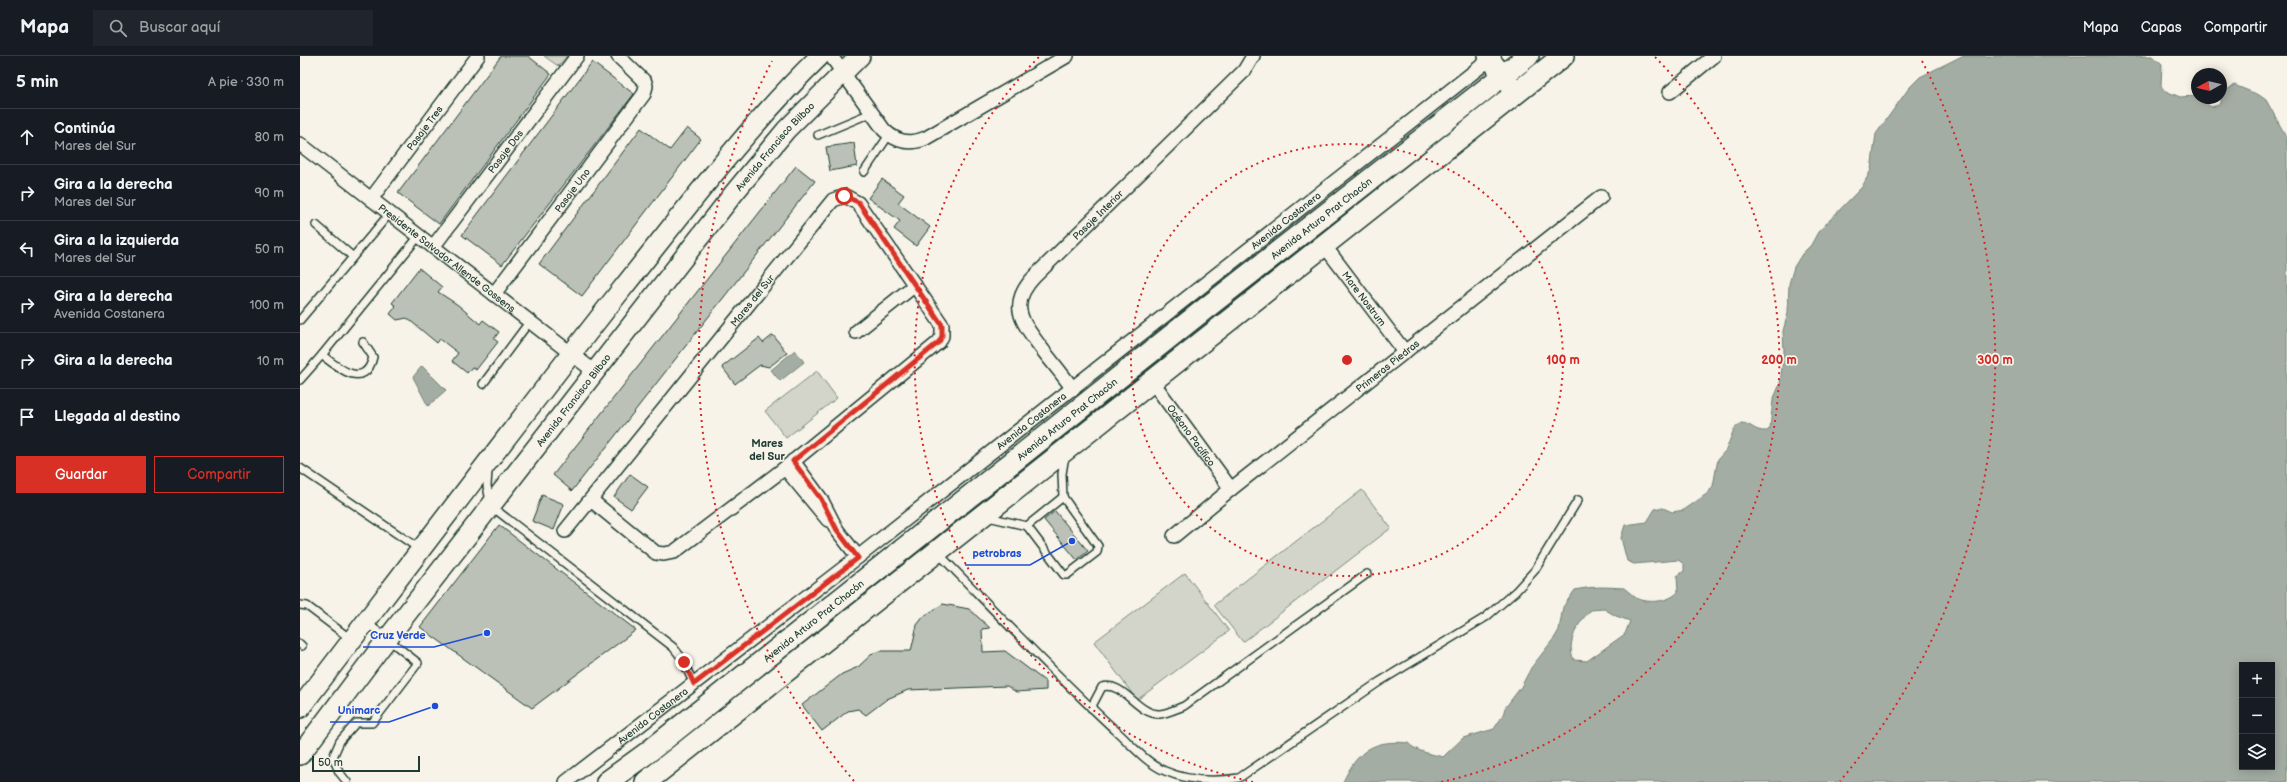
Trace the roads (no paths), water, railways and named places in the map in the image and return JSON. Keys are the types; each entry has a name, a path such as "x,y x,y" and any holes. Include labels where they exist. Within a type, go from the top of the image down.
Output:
{"main road":[{"path":"300,708 572,353 736,146 765,112 820,56"},
{"name":"Avenida Francisco Bilbao","path":"300,754 387,639 760,161 843,71 860,56"},
{"path":"646,782 936,550 982,516 1563,56"},
{"path":"1490,57 1516,93"},
{"path":"1521,58 1533,80"},
{"name":"Avenida Arturo Prat Chacón","path":"607,782 647,753 1201,312 1503,76 1521,58"}],"street":[{"name":"Pasaje Tres","path":"372,199 478,56"},
{"name":"Pasaje Dos","path":"433,247 577,56"},
{"name":"Pasaje Uno","path":"494,294 644,94 646,86 642,78 618,56"},
{"path":"831,56 843,71 871,113 889,135 907,142 926,138 1067,56"},
{"name":"Pasaje Interior","path":"1073,389 1024,325 1019,306 1022,292 1041,271 1244,71 1253,56"},
{"path":"1670,92 1714,56"},
{"name":"Avenida Costanera","path":"566,782 858,558 1490,57"},
{"name":"Presidente Salvador Allende Gossens","path":"300,144 595,372"},
{"name":"Mares del Sur","path":"565,531 833,200 844,196 858,202 942,325 942,336 939,342 789,464 674,552 664,554 656,553 591,500"},
{"name":"Primeras Piedras","path":"1174,536 1231,489 1602,197"},
{"name":"Mare Nostrum","path":"1324,246 1405,352"},
{"path":"856,332 915,286"},
{"name":"Océano Pacífico","path":"1152,381 1231,489"},
{"path":"789,464 815,507 837,530 858,558"}],"lane":[{"path":"818,135 871,113"},
{"path":"864,172 889,135"},
{"path":"300,320 352,256 390,213"},
{"path":"316,225 352,256"},
{"path":"300,380 419,236"},
{"path":"483,384 530,321"},
{"path":"322,355 343,372 353,375 366,371 371,365 373,357 363,342"},
{"path":"982,516 1002,519 1027,526 1064,575 1067,575 1097,552 1098,546 1063,498 1062,474 1066,448"},
{"path":"491,459 487,482 491,506 673,647 694,684"},
{"path":"300,468 421,550"},
{"path":"1027,526 1063,498"},
{"path":"936,550 1091,708 1147,759 1164,771 1196,779 1220,781 1239,778 1379,682 1486,617 1516,591 1535,570 1578,500"},
{"path":"1091,708 1102,687 1109,685 1116,688 1148,712 1160,714 1184,706 1367,574"},
{"path":"300,605 307,606 352,640"},
{"path":"347,782 339,772 333,757 340,741 356,723 372,723 418,663 366,622"}],"place":[{"name":"petrobras","path":"1072,541"},
{"name":"Cruz Verde","path":"487,633"},
{"name":"Unimarc","path":"435,706"}],"district":[{"name":"Mares del Sur","path":"767,449"}]}
